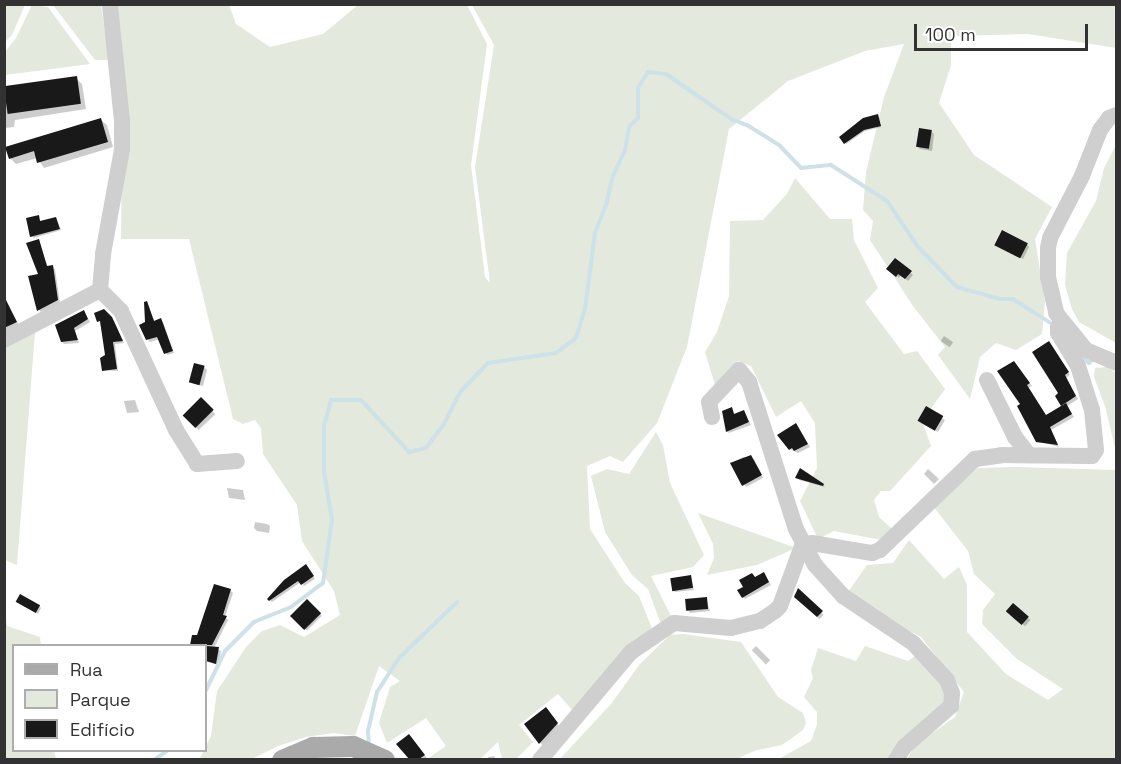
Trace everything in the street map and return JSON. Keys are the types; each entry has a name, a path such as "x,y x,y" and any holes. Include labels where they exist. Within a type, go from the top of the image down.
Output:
{"main road":[{"path":"282,759 313,747 353,746 384,759"}],"street":[{"path":"110,4 122,121 122,149 103,254 100,290 121,311 176,430 197,464 237,461"},
{"path":"1116,115 1102,126 1082,176 1050,238 1048,277 1053,305 1061,321 1086,350 1116,363"},
{"path":"4,340 100,290"},
{"path":"540,759 631,652 674,623 731,628 760,621 776,611 780,606 800,549 806,545 828,544 872,553 880,550 973,460 1002,455 1087,458 1092,456 1096,450 1092,410 1078,366 1058,333 1061,321"},
{"path":"712,417 709,402 739,370 749,382 796,529 815,565 834,588 855,606 913,643 943,674 950,688 952,700 946,713 904,747 896,759"},
{"path":"987,380 1015,437 1029,455"}],"green space":[{"path":"5,4 25,5 12,35 5,42"},
{"path":"32,5 48,7 90,64 5,75 5,52 16,38"},
{"path":"53,5 101,5 109,60 95,60"},
{"path":"118,5 229,5 236,24 270,47 323,34 358,5 467,5 487,44 471,165 485,277 490,283 475,167 494,45 472,5 1116,5 1116,48 1028,34 951,36 951,65 939,103 974,155 1052,207 1035,239 1045,301 1042,334 1016,350 996,343 980,357 970,399 938,355 945,347 913,306 870,240 873,221 863,210 866,172 884,97 904,44 865,51 788,81 729,129 687,347 657,423 623,462 610,456 587,466 590,529 625,583 639,596 653,631 574,712 558,694 519,725 533,742 516,759 502,759 498,742 480,759 427,759 446,746 426,718 387,743 379,723 390,687 400,681 379,666 355,736 334,733 306,737 278,746 252,759 199,760 203,752 207,752 217,691 246,647 262,631 280,625 304,637 340,615 334,591 302,541 297,505 263,454 261,428 255,420 243,424 233,419 189,239 121,239 123,56"},
{"path":"1116,145 1116,343 1079,322 1072,309 1065,285 1067,253 1096,201 1104,168"},
{"path":"795,178 830,219 852,219 854,240 878,288 865,302 904,354 917,351 945,389 922,421 931,446 890,491 881,491 874,500 879,517 892,529 882,540 834,531 818,539 800,501 817,468 815,423 801,401 776,417 751,366 738,361 715,385 705,352 717,332 729,296 730,221 763,220 787,194"},
{"path":"35,332 17,565 5,560 5,346"},
{"path":"1107,367 1116,373 1116,452 1105,406 1094,377 1095,368"},
{"path":"656,432 663,445 670,483 704,555 693,567 651,576 672,618 662,627 648,589 632,575 605,532 591,476 607,469 629,474"},
{"path":"978,468 1116,470 1116,759 907,759 915,745 955,717 964,692 921,637 884,618 848,592 867,565 893,563 909,540 944,579 959,567 967,585 967,632 1006,674 1048,700 1063,689 1017,659 982,624 983,610 995,594 974,574 968,551 933,506"},
{"path":"698,513 796,548 757,565 707,575 714,558 713,544"},
{"path":"4,596 7,626 40,637 41,644 12,644 12,752 54,752 56,759 5,758"},
{"path":"683,634 741,642 778,697 803,713 806,723 803,730 782,745 754,751 737,759 559,760 611,704 640,664 670,635"},
{"path":"865,646 908,661 915,656 938,675 947,702 890,759 777,760 811,741 817,724 817,712 804,697 813,678 811,670 818,648 856,661"}],"building":[{"path":"77,76 81,104 8,114 4,86"},
{"path":"878,114 881,126 864,130 844,144 839,137 863,118"},
{"path":"101,118 108,142 37,163 34,151 9,159 5,147"},
{"path":"919,128 932,130 929,149 916,147"},
{"path":"39,215 40,221 56,217 60,229 30,237 26,218"},
{"path":"1002,230 1028,243 1020,258 994,245"},
{"path":"39,239 47,266 53,265 58,300 37,311 28,276 38,274 26,243"},
{"path":"895,258 912,271 905,279 898,274 896,277 886,269"},
{"path":"4,296 17,322 4,328"},
{"path":"147,301 154,321 161,318 173,351 164,354 157,337 146,340 139,325 145,322 144,302"},
{"path":"104,309 112,317 123,341 113,342 117,369 102,371 100,358 105,355 100,321 97,322 94,313"},
{"path":"84,310 88,319 74,328 78,340 61,342 55,325"},
{"path":"1049,341 1069,372 1065,375 1076,396 1061,406 1055,396 1058,393 1032,352"},
{"path":"1014,361 1030,383 1027,385 1046,415 1066,403 1072,414 1050,427 1058,445 1036,442 1017,406 1020,404 997,371"},
{"path":"194,363 205,366 199,385 189,382"},
{"path":"201,397 214,410 195,428 183,415"},
{"path":"926,406 943,416 935,431 918,421"},
{"path":"732,407 734,414 744,410 749,422 726,432 722,411"},
{"path":"796,423 808,444 794,451 792,448 789,450 777,435"},
{"path":"751,455 762,475 742,486 730,463"},
{"path":"800,468 824,484 823,486 795,478"},
{"path":"306,564 314,576 301,585 298,581 269,601 267,599 284,580"},
{"path":"764,572 769,582 742,598 737,590 743,587 739,580 752,573 755,577"},
{"path":"691,575 693,588 672,591 670,578"},
{"path":"214,584 231,589 223,615 227,616 212,645 190,644 192,635 197,635"},
{"path":"798,588 823,611 817,617 794,597"},
{"path":"20,594 40,605 36,613 16,602"},
{"path":"707,597 708,609 686,611 685,599"},
{"path":"307,599 321,613 304,630 290,616"},
{"path":"1013,603 1029,617 1022,625 1006,611"},
{"path":"207,646 219,647 216,664 207,661"},
{"path":"546,707 558,723 539,744 524,724"},
{"path":"409,734 425,755 419,759 409,759 396,744"}],"waterway":[{"path":"207,688 225,651 254,622 291,607 323,583 332,520 324,471 324,426 331,400 361,400 409,452 426,448 444,424 461,391 488,363 556,353 576,338 585,309 595,233 607,201 613,176 625,150 629,127 638,118 638,88 648,72 666,74 731,119 747,125 780,146 801,168 831,165 887,201 918,247 957,287 1000,299 1013,299 1049,322"},
{"path":"1079,356 1089,363 1091,361"},
{"path":"369,746 368,731 377,692 399,658 457,602"},
{"path":"154,760 165,752"}]}
